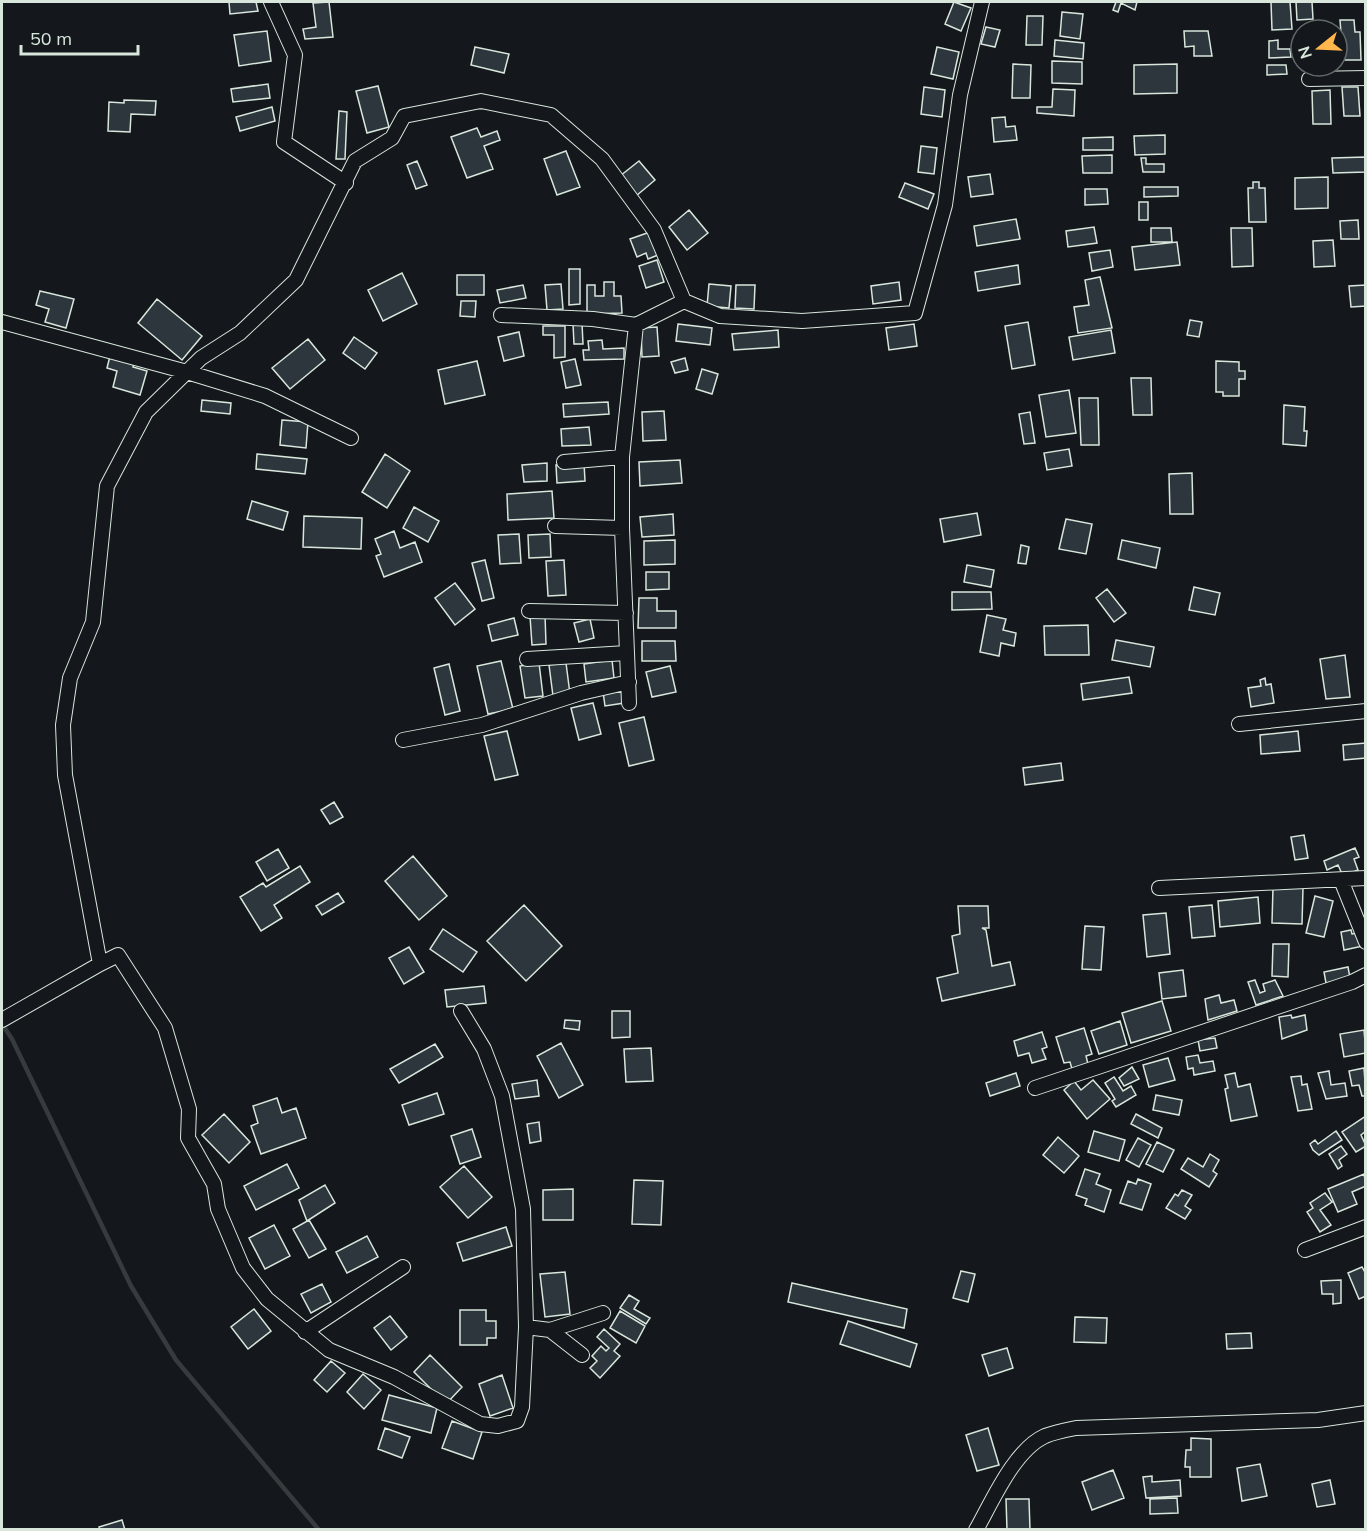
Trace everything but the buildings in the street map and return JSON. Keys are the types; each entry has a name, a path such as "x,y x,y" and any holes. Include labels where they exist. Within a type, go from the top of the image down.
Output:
{"street":[{"path":"271,2 295,55 284,142 346,183"},
{"path":"100,964 65,775 63,725 70,678 93,622 107,486 146,412 201,358 240,333 296,280 355,161 392,138 404,116 481,101 551,115 602,159 654,230 684,301 720,316 802,321 915,313 945,205 960,95 982,2"},
{"path":"1309,79 1365,78"},
{"path":"501,315 593,319 636,325 684,301"},
{"path":"2,322 187,372 265,396 351,438"},
{"path":"630,703 622,528 622,457 636,325"},
{"path":"564,462 622,457"},
{"path":"555,526 622,528"},
{"path":"530,611 626,613"},
{"path":"527,659 627,653"},
{"path":"403,740 482,725 581,693 629,682"},
{"path":"1239,724 1365,711"},
{"path":"1159,888 1365,878"},
{"path":"1341,880 1365,942"},
{"path":"5,1019 118,955 165,1028 189,1109 188,1138 214,1184 218,1209 243,1268 267,1299 330,1350 394,1377 480,1424 498,1426 517,1421 522,1407 526,1327 523,1209 502,1096 484,1049 461,1011"},
{"path":"1035,1088 1341,986 1365,975"},
{"path":"1305,1250 1365,1227"},
{"path":"305,1332 403,1268"},
{"path":"526,1327 550,1330 603,1313"},
{"path":"550,1330 582,1354"},
{"path":"976,1530 1006,1476 1030,1446 1044,1437 1077,1428 1317,1420 1365,1413"}],"waterway":[{"path":"2,1024 12,1039 131,1286 176,1360 319,1530"}]}
